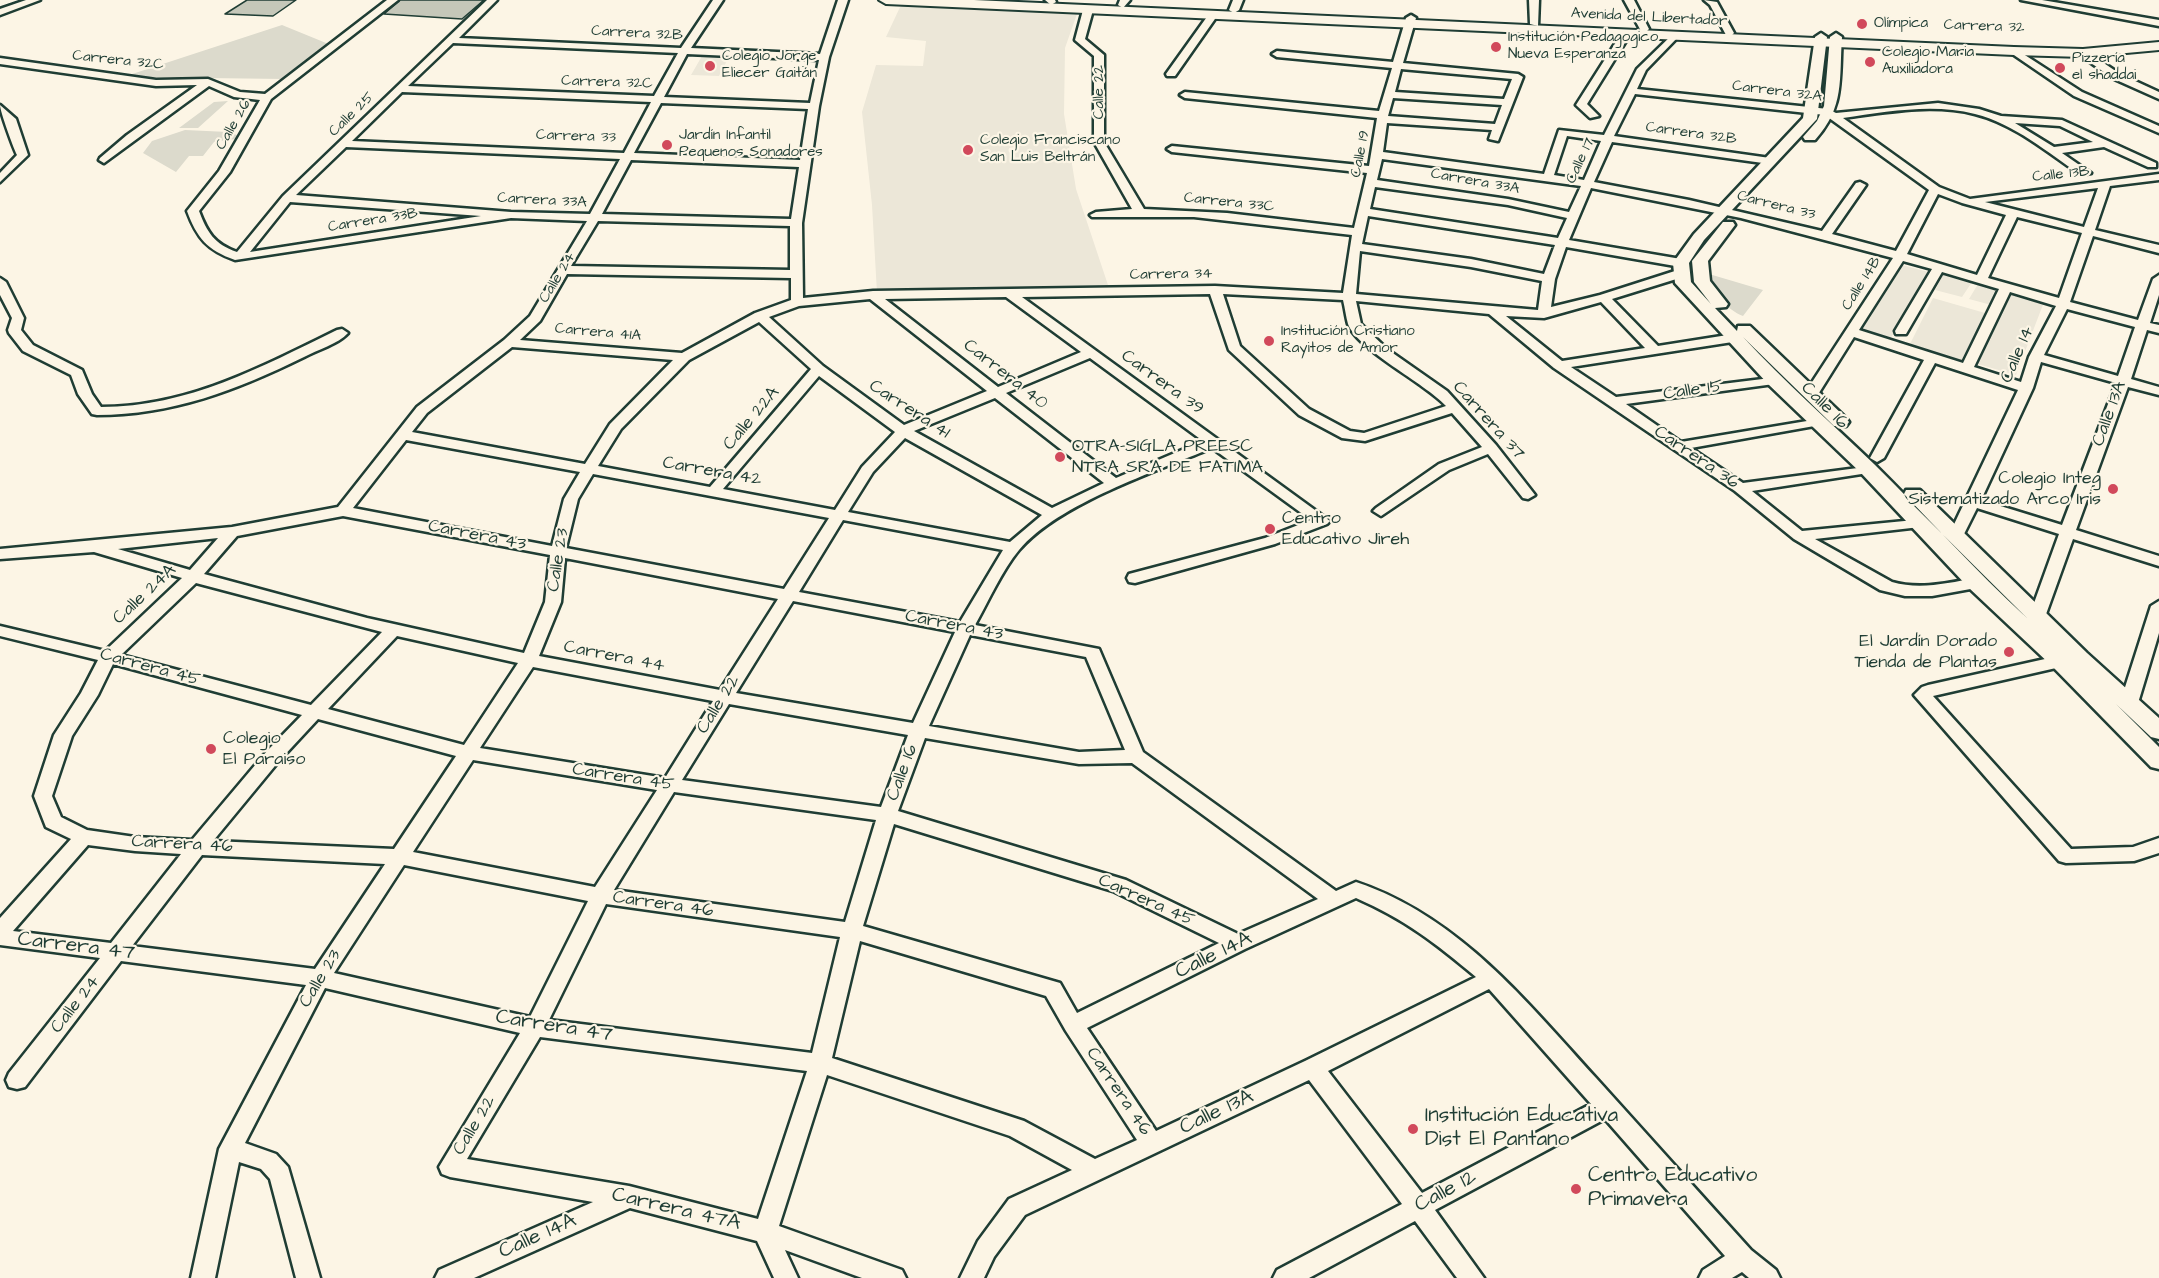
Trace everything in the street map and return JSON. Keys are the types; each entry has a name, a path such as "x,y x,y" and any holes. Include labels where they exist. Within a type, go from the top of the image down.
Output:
{"main road":[{"name":"Avenida del Libertador","path":"886,0 1212,16 1535,24 1729,33 2014,51 2083,53 2154,42"},
{"name":"Avenida del Libertador","path":"1011,0 1236,5 1410,21 1674,36 1828,40"},
{"name":"Carrera 32","path":"1828,40 2081,47 2154,42"}],"street":[{"path":"0,12 35,0"},
{"name":"Calle 26","path":"239,257 224,252 204,239 193,211 224,172 267,97 393,0"},
{"name":"Calle 25","path":"239,257 287,198 492,0"},
{"name":"Calle 24","path":"343,511 422,410 509,343 535,318 594,218 684,51 718,0"},
{"path":"797,302 796,223 824,57 843,0"},
{"path":"1534,0 1535,24"},
{"path":"1629,0 1644,29"},
{"path":"1709,0 1714,4 1729,33"},
{"path":"2026,0 2159,23"},
{"name":"Calle 22","path":"1088,10 1080,40 1099,55 1100,141 1139,211"},
{"path":"1171,74 1212,16"},
{"name":"Calle 19","path":"1348,297 1355,247 1374,170 1382,117 1410,21"},
{"path":"1594,116 1581,105 1626,33"},
{"name":"Calle 17","path":"1544,314 1549,279 1562,242 1608,138 1642,69 1674,36"},
{"name":"Carrera 32B","path":"450,40 824,57"},
{"name":"Calle 16","path":"1828,40 1823,123 1731,212 1699,237 1681,268 1683,283 1774,380 1956,537 2037,617 2070,660 2159,760"},
{"path":"2014,51 2078,94 2159,130"},
{"path":"2083,53 2116,76 2159,96"},
{"path":"1277,54 1518,77 1494,139"},
{"name":"Carrera 32C","path":"0,61 156,83 208,82 238,95 267,97"},
{"path":"104,160 131,136 208,82"},
{"name":"Carrera 32C","path":"400,89 814,106"},
{"name":"Carrera 32A","path":"1632,91 1825,113 1935,189 1966,201 2159,249"},
{"path":"1389,94 1508,102"},
{"path":"1185,95 1256,101 1382,117 1499,127"},
{"path":"1825,113 1926,106 1962,109 2000,119 2062,123 2152,165"},
{"path":"0,108 8,114 16,128 18,148 23,154 0,179"},
{"name":"Calle 16","path":"1825,113 1810,119 1770,161 1731,212 1700,261 1702,282 1746,332 1812,393 1920,522 1976,583 2070,660 2129,703 2159,731"},
{"path":"2000,119 2085,174"},
{"path":"1548,178 1563,132 1608,138"},
{"name":"Carrera 32B","path":"1608,138 1770,161"},
{"path":"2050,151 2106,143"},
{"name":"Carrera 33","path":"345,144 805,164"},
{"path":"1172,149 1374,170"},
{"name":"Carrera 33","path":"1377,155 1494,168 1731,212 1899,257 2063,305 2159,329"},
{"name":"Calle 13B","path":"1966,201 2159,177"},
{"name":"Carrera 33A","path":"1371,183 1508,202 1572,216"},
{"path":"1824,236 1860,185"},
{"name":"Calle 14","path":"1956,537 2026,388 2036,357 2063,305 2105,185"},
{"name":"Calle 14B","path":"1812,393 1899,257 1935,189"},
{"name":"Carrera 33A","path":"287,198 511,215 796,223"},
{"name":"Carrera 33C","path":"1096,215 1139,211 1207,215 1358,232"},
{"path":"1364,212 1562,242 1681,268"},
{"path":"1980,281 2013,213"},
{"name":"Carrera 33B","path":"239,257 511,215"},
{"path":"1355,247 1471,263 1549,279"},
{"path":"1544,314 1604,298 1681,268"},
{"path":"1901,331 1938,269"},
{"path":"563,270 796,274"},
{"name":"Calle 13A","path":"2037,617 2123,381 2140,325 2159,279"},
{"path":"0,282 18,318 14,330 28,348 77,373 85,394 97,411 154,410 219,389 342,333"},
{"path":"1966,370 2006,288"},
{"path":"1215,290 1234,347 1304,412 1347,435 1365,437 1455,408"},
{"name":"Carrera 34","path":"797,302 873,295 1215,290 1348,297 1453,306 1494,313 1544,314"},
{"name":"Carrera 39","path":"1010,294 1322,521 1270,541 1135,578"},
{"name":"Carrera 40","path":"873,295 1114,484"},
{"name":"Carrera 37","path":"1348,297 1355,325 1382,352 1436,389 1491,447 1528,495"},
{"path":"1604,298 1654,349"},
{"name":"Calle 23","path":"202,1278 230,1149 320,978 529,660 553,602 558,551 571,499 589,469 615,427 684,357 760,316 797,302"},
{"name":"Carrera 36","path":"1494,313 1559,365 1740,488 1799,536 1886,586 1905,591 1932,591 1976,583"},
{"name":"Carrera 41","path":"760,316 818,369 903,432 1052,514"},
{"path":"1851,332 2026,388"},
{"path":"1559,365 1734,338"},
{"name":"Carrera 41A","path":"509,343 684,357"},
{"name":"Calle 22","path":"450,1167 535,1027 600,896 867,470 903,432 1091,353"},
{"path":"2036,357 2159,391"},
{"path":"1740,488 1872,464 1931,359"},
{"name":"Calle 22A","path":"713,492 818,369"},
{"name":"Calle 15","path":"1613,402 1774,380"},
{"path":"1680,446 1820,421"},
{"name":"Carrera 42","path":"404,435 1013,548"},
{"name":"Calle 16","path":"765,1232 820,1063 852,931 887,815 919,729 964,628 1013,548 1052,514 1114,484 1214,442"},
{"path":"1381,511 1444,467 1491,447"},
{"path":"1973,502 2159,561"},
{"name":"Carrera 43","path":"0,554 94,547 232,532 343,511 1093,653 1136,756"},
{"path":"1799,536 1920,522"},
{"name":"Calle 24A","path":"84,837 53,822 43,796 63,735 89,695 108,657 193,577 232,532"},
{"name":"Carrera 44","path":"94,547 193,577 393,630 529,660 723,697 1078,758 1136,756"},
{"path":"2129,703 2159,606"},
{"name":"Calle 24","path":"18,1080 118,953 198,846 273,756 393,630"},
{"name":"Carrera 45","path":"0,631 108,657 469,753 669,785 887,815 1119,885 1238,943"},
{"path":"2070,660 1928,691 1923,695 2066,856 2134,854 2159,845"},
{"path":"1136,756 1334,900"},
{"path":"0,932 84,837"},
{"name":"Carrera 46","path":"84,837 135,844 400,857 600,896 852,931 1053,989 1073,1025 1152,1143"},
{"name":"Calle 14A","path":"1073,1025 1238,943 1356,890 1393,906 1431,928 1492,978"},
{"name":"Carrera 47","path":"0,937 320,978 535,1027 820,1063 1016,1128 1093,1170"},
{"path":"1492,978 1743,1258 1768,1278"},
{"name":"Calle 13A","path":"972,1278 986,1249 1017,1207 1313,1068 1492,978"},
{"path":"1313,1068 1472,1278"},
{"name":"Calle 12","path":"1285,1278 1607,1107"},
{"path":"230,1149 268,1161 280,1174 308,1278"},
{"name":"Carrera 47A","path":"450,1167 629,1197 765,1232 894,1278"},
{"name":"Calle 14A","path":"447,1278 629,1197"},
{"path":"765,1232 786,1278"},
{"path":"1711,1278 1743,1258"}],"shaded area":[{"name":"Colegio Franciscano San Luis Beltrán","path":"901,5 1078,11 1065,48 1064,114 1076,189 1110,291 877,293 872,205 862,112 876,65 923,66 926,41 886,37"},
{"path":"282,25 331,45 285,79 123,77"},
{"name":"Colegio Jorge Eliecer Gaitán","path":"702,56 729,57 719,76 691,75"},
{"path":"228,101 198,128 179,128 214,102"},
{"path":"185,130 228,132 237,135 236,139 214,142 203,156 189,156 176,172 143,153 152,141"},
{"path":"1902,265 1932,273 1890,339 1861,331"},
{"path":"1709,274 1763,290 1743,316 1720,299 1712,287"},
{"path":"1943,275 1972,282 1962,297 1935,290"},
{"path":"1978,284 2000,291 1995,306 1969,299"},
{"path":"2008,292 2044,302 2016,375 1974,363"},
{"path":"1933,298 1985,313 1964,361 1909,346"}],"building":[{"path":"247,0 296,0 273,16 225,14"},
{"path":"400,0 484,0 462,19 384,14"}],"place":[{"name":"Olímpica","path":"1862,24"},
{"name":"Institución Pedagogico Nueva Esperanza","path":"1496,47"},
{"name":"Colegio Maria Auxiliadora","path":"1870,62"},
{"name":"Colegio Jorge Eliecer Gaitán","path":"710,66"},
{"name":"Pizzería el shaddai","path":"2060,68"},
{"name":"Jardín Infantil Pequenos Sonadores","path":"667,145"},
{"name":"Colegio Franciscano San Luis Beltrán","path":"968,150"},
{"name":"Institución Cristiano Rayitos de Amor","path":"1269,341"},
{"name":"OTRA-SIGLA PREESC NTRA SRA DE FATIMA","path":"1060,457"},
{"name":"Colegio Integ Sistematizado Arco Iris","path":"2113,489"},
{"name":"Centro Educativo Jireh","path":"1270,529"},
{"name":"El Jardín Dorado Tienda de Plantas","path":"2009,652"},
{"name":"Colegio El Paraiso","path":"211,749"},
{"name":"Institución Educativa Dist El Pantano","path":"1413,1129"},
{"name":"Centro Educativo Primavera","path":"1576,1189"}]}
